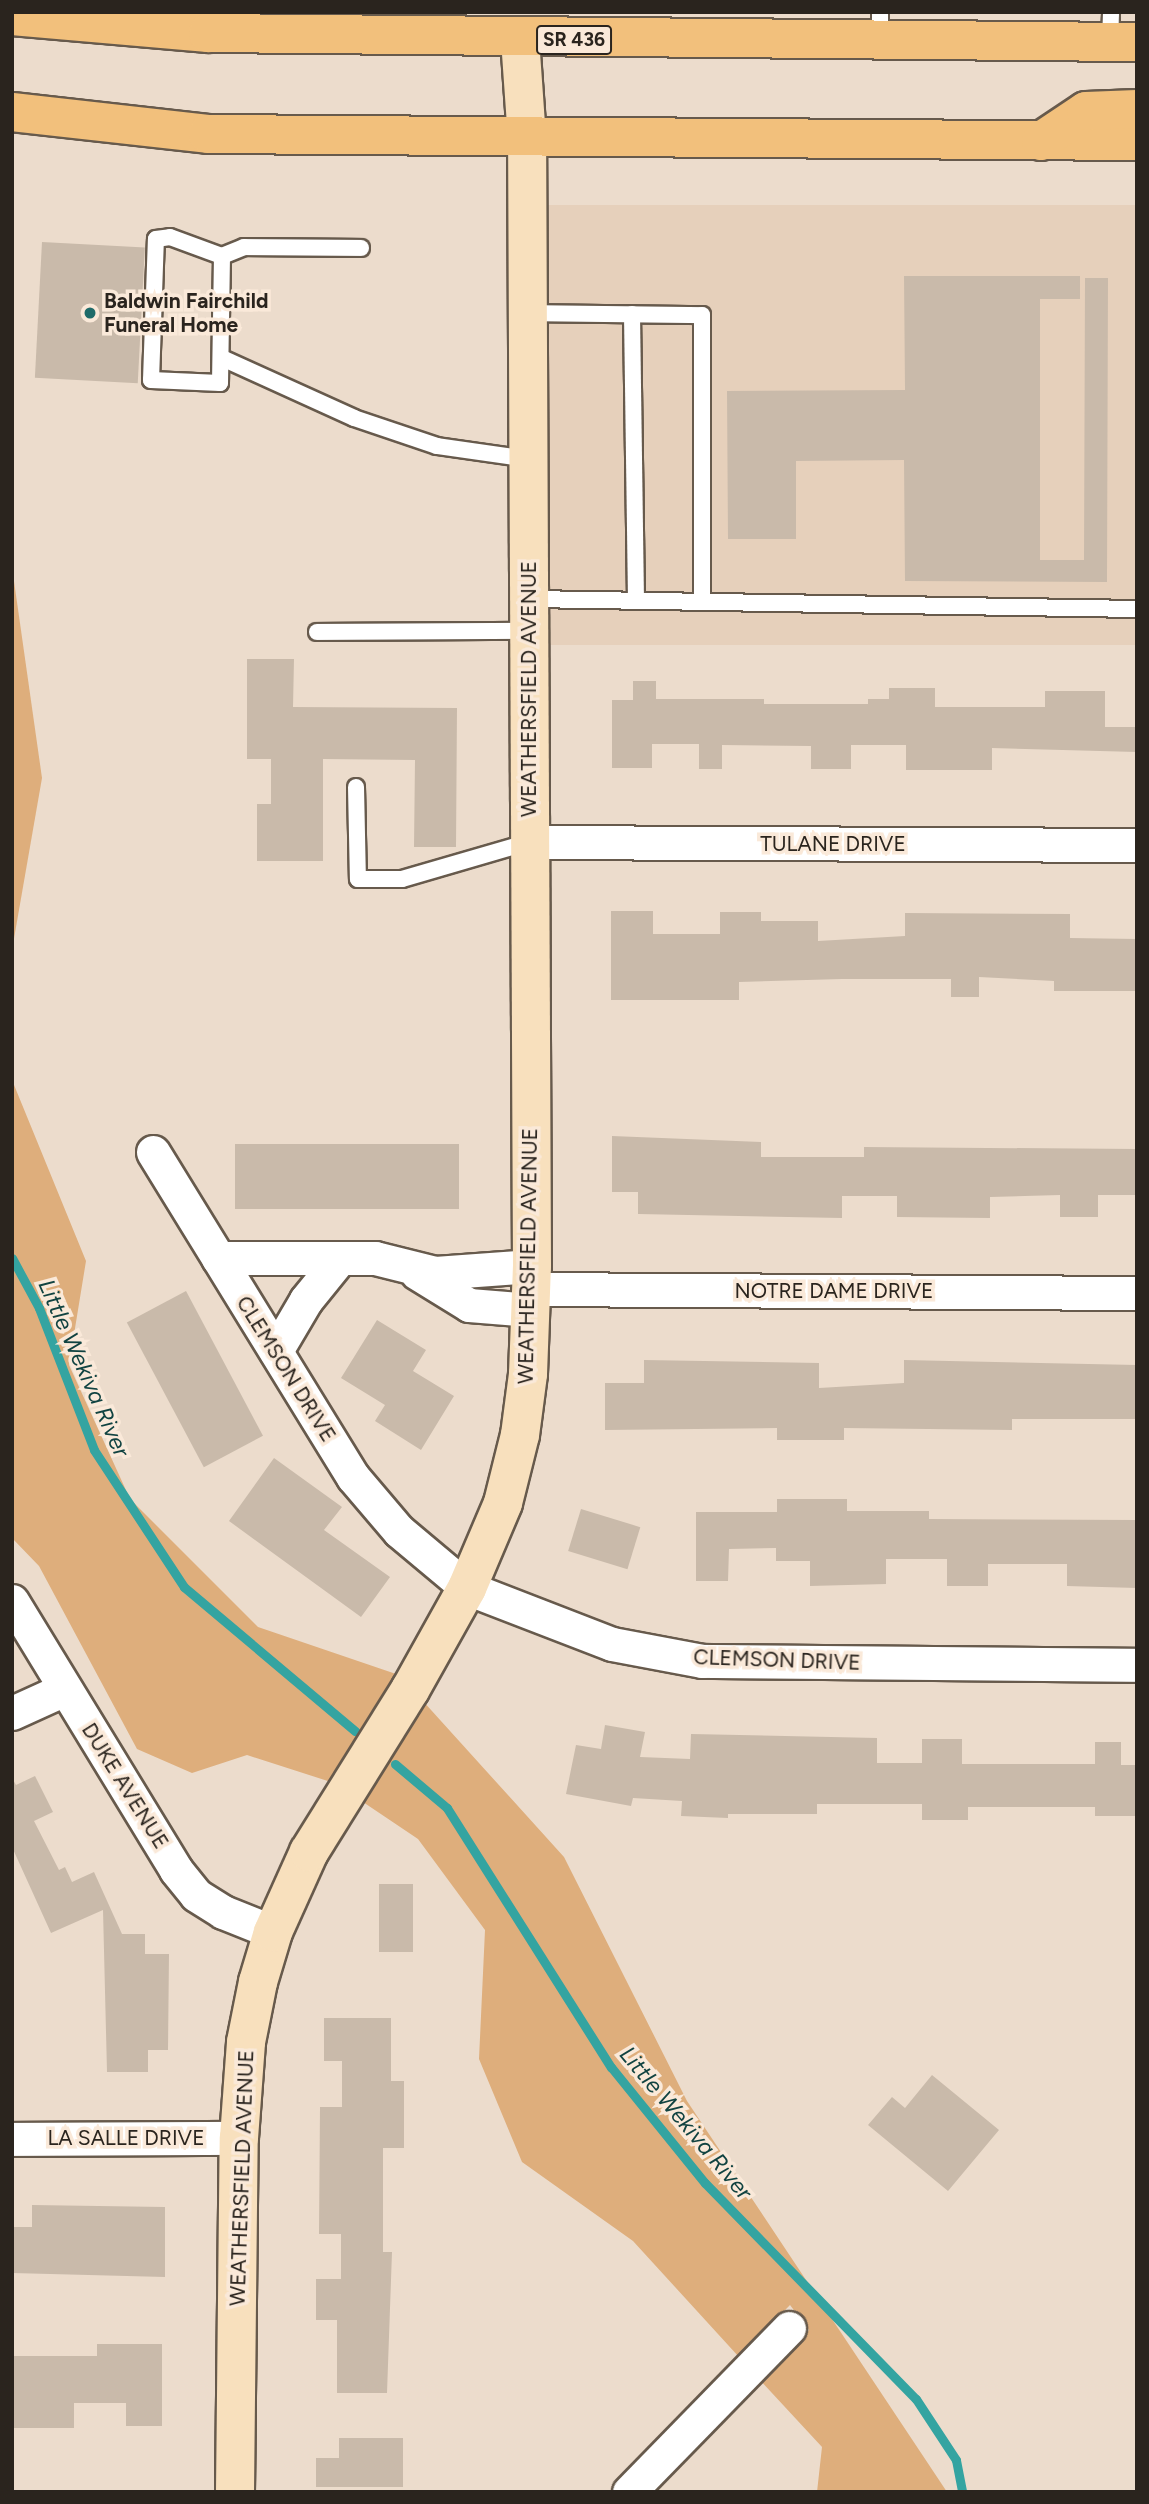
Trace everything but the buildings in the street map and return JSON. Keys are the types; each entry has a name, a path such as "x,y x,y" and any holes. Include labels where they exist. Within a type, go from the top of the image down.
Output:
{"main road":[{"name":"SR 436","path":"12,16 208,33 520,21 1119,32"},
{"path":"1041,141 1086,111 1137,109"},
{"path":"12,112 208,134 527,139 1137,141"}],"street":[{"name":"WEATHERSFIELD AVENUE","path":"235,2492 239,2138 246,2042 273,1932 309,1852 410,1690 467,1588 503,1503 520,1435 532,1288 527,139 520,21"},
{"name":"TULANE DRIVE","path":"529,842 1137,845"},
{"name":"CLEMSON DRIVE","path":"153,1152 353,1477 399,1531 467,1588 612,1644 702,1661 1137,1665"},
{"name":"NOTRE DAME DRIVE","path":"218,1258 375,1258 415,1271 469,1305 532,1288"},
{"path":"276,1351 306,1300 340,1258"},
{"name":"NOTRE DAME DRIVE","path":"415,1271 466,1272 532,1288 1137,1293"},
{"name":"DUKE AVENUE","path":"12,1601 196,1895 223,1912 273,1932"},
{"path":"12,1713 65,1689"},
{"name":"LA SALLE DRIVE","path":"12,2139 239,2138"},
{"path":"629,2492 789,2328"}],"lane":[{"path":"222,256 220,383 151,380 156,239 170,237 222,256 244,247 360,248"},
{"path":"528,313 702,315 702,602"},
{"path":"632,314 636,600"},
{"path":"222,358 366,422 437,446 528,459"},
{"path":"317,632 529,615 636,600 1137,609"},
{"path":"356,787 358,879 402,879 529,842"}],"shaded area":[{"path":"542,205 1137,205 1137,645 542,645"},
{"path":"12,567 42,778 12,950"},
{"path":"12,1080 86,1261 69,1365 130,1499 258,1627 399,1675 334,1783 247,1755 192,1773 137,1749 39,1566 12,1538"},
{"path":"422,1700 564,1857 687,2101 947,2492 817,2492 822,2447 760,2380 809,2330 790,2305 739,2357 633,2241 522,2162 479,2059 485,1930 418,1839 360,1800"}],"waterway":[{"name":"Little Wekiva River","path":"12,1258 39,1308 94,1450 184,1587 355,1731"},
{"name":"Little Wekiva River","path":"395,1764 447,1808 611,2067 705,2183 916,2399 956,2460 962,2492"}],"place":[{"name":"Baldwin Fairchild Funeral Home","path":"90,313"}]}
